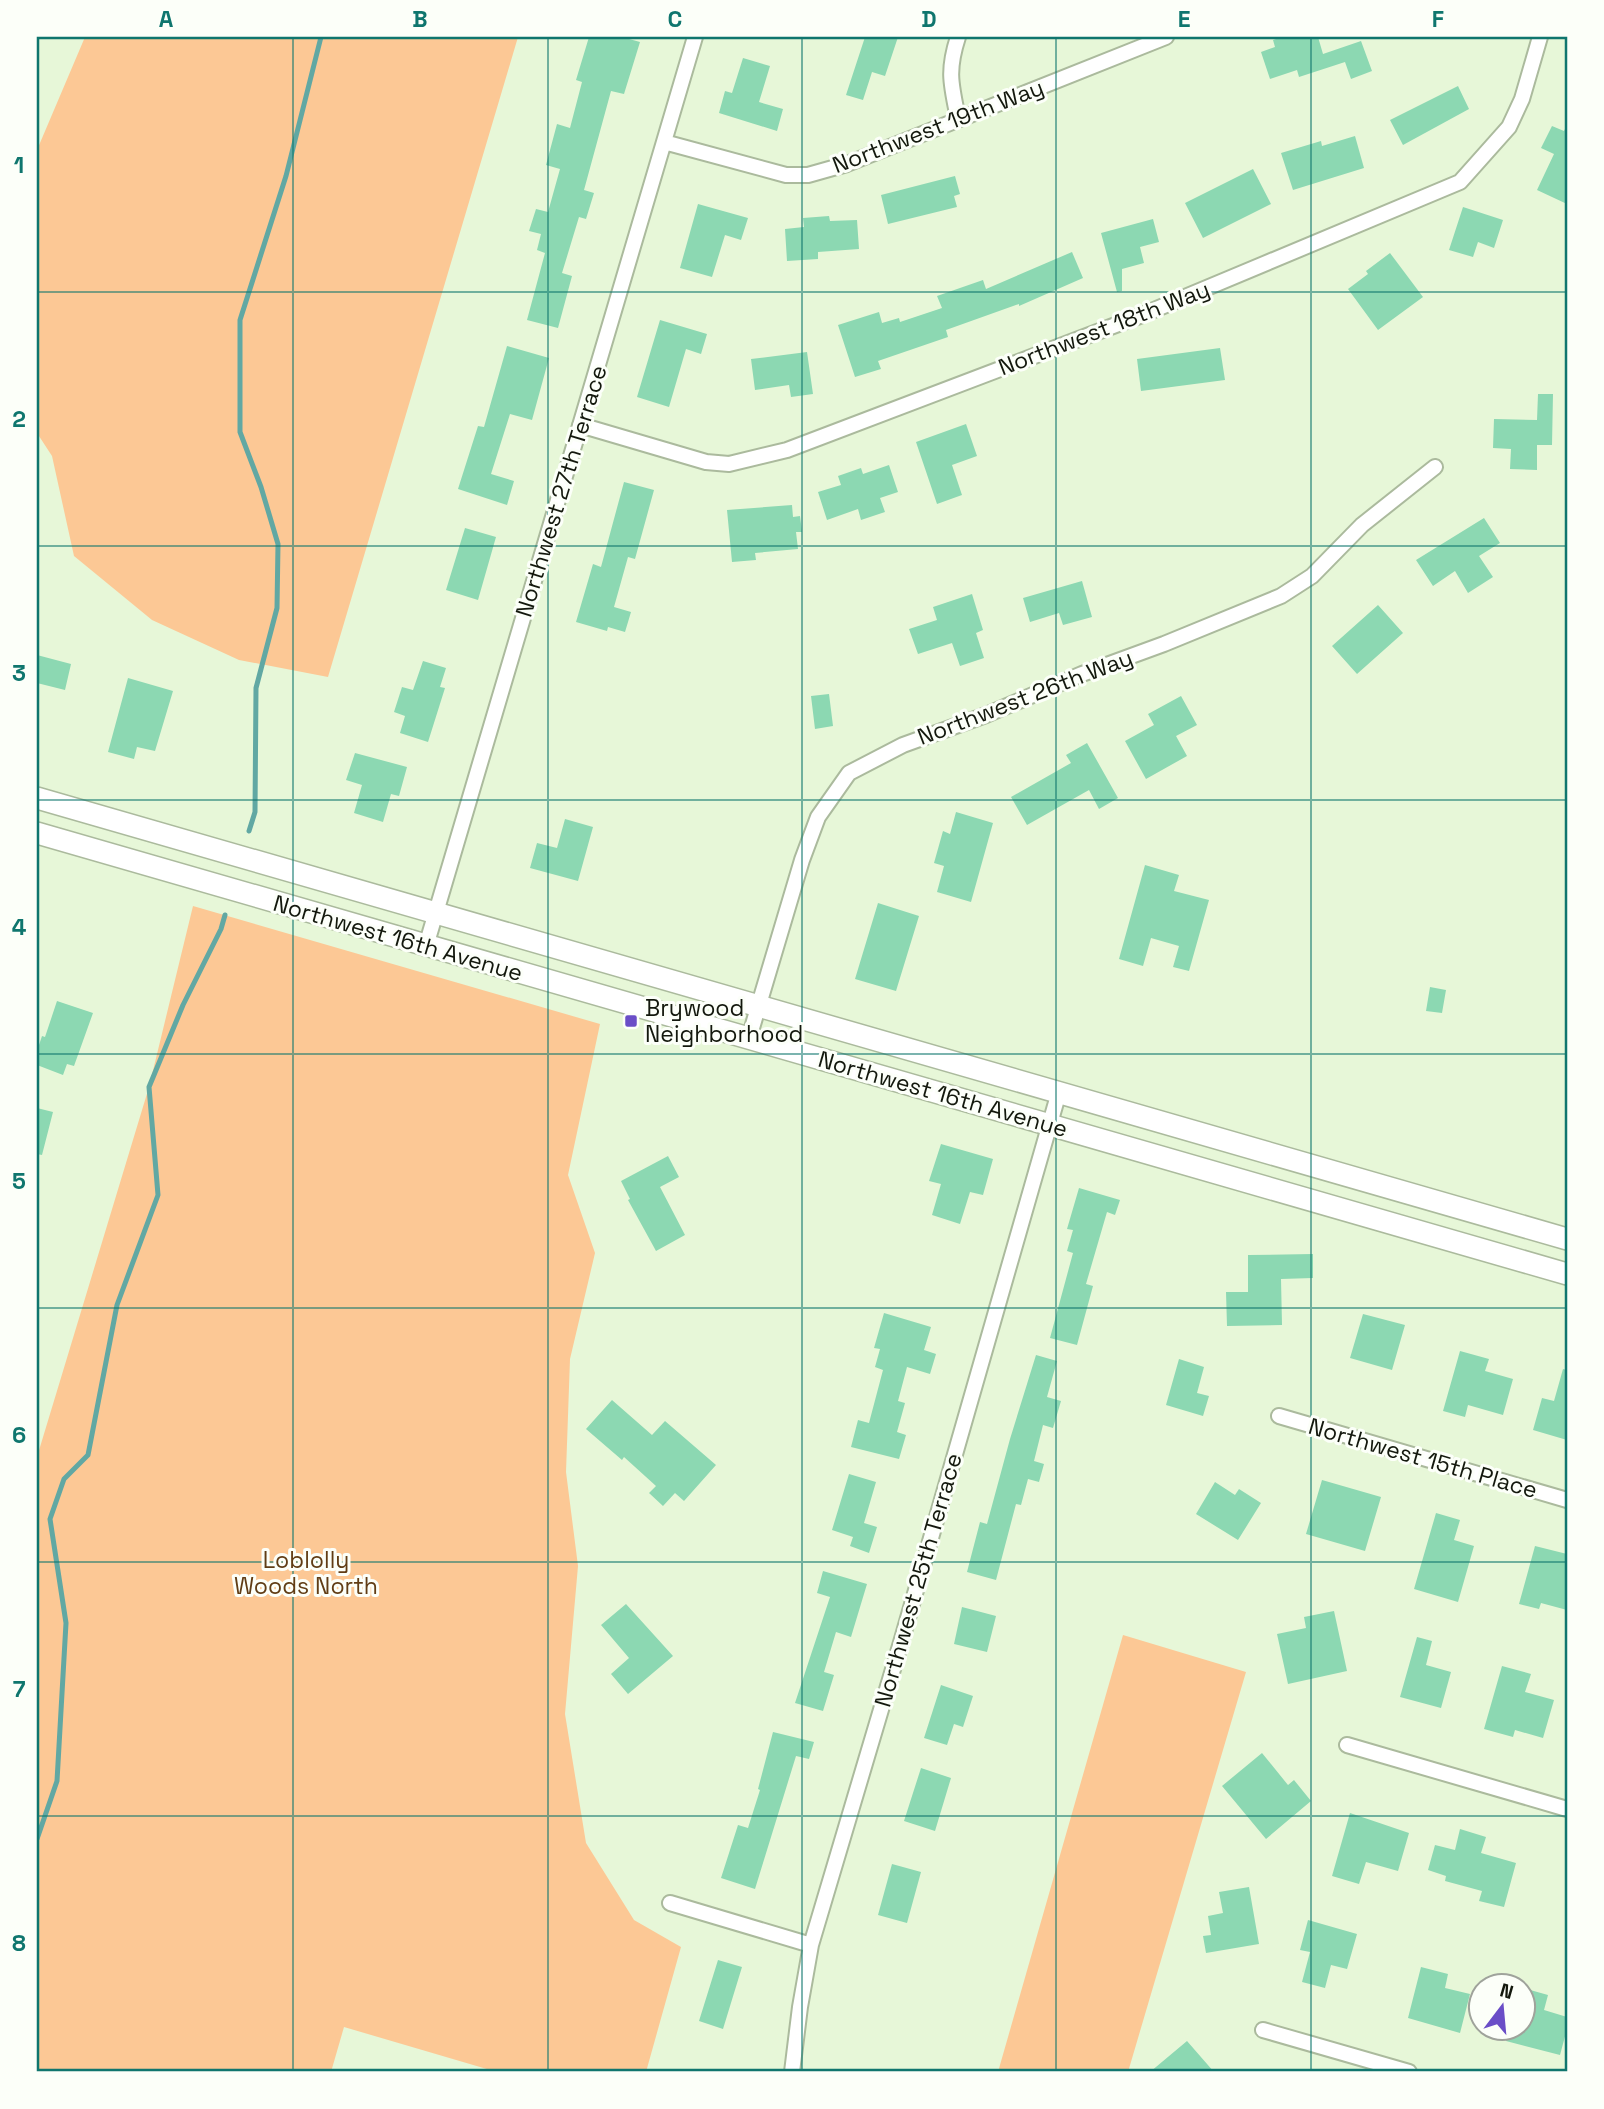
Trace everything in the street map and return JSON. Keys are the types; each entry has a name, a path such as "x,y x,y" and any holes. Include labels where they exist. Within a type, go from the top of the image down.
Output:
{"main road":[{"name":"Northwest 16th Avenue","path":"37,799 1567,1239"},
{"path":"89,848 98,817"},
{"name":"Northwest 16th Avenue","path":"37,833 1567,1274"},
{"path":"1377,1219 1386,1186"}],"street":[{"name":"Northwest 27th Terrace","path":"426,946 695,37"},
{"path":"958,37 949,74 958,118"},
{"name":"Northwest 19th Way","path":"664,142 786,175 808,174 847,164 1166,37"},
{"name":"Northwest 18th Way","path":"580,425 706,462 729,464 786,450 1142,315 1460,182 1508,127 1521,99 1540,37"},
{"name":"Northwest 26th Way","path":"749,1038 802,860 818,817 849,773 903,745 986,715 1082,674 1281,596 1312,576 1362,525 1436,467"},
{"name":"Northwest 25th Terrace","path":"792,2072 811,1945 1059,1092"},
{"name":"Northwest 15th Place","path":"1279,1416 1567,1500"},
{"path":"1347,1745 1567,1809"},
{"path":"670,1903 811,1945"},
{"path":"1263,2030 1409,2072"}],"green space":[{"path":"85,37 518,37 328,677 239,660 152,620 74,556 52,456 37,433 37,150"},
{"name":"Loblolly Woods North","path":"193,906 600,1024 568,1175 595,1253 570,1359 566,1472 578,1566 565,1714 586,1843 634,1920 681,1947 646,2072 497,2072 344,2027 331,2072 37,2072 37,1457 149,1087"},
{"path":"1123,1635 1246,1672 1128,2072 998,2072"}],"building":[{"path":"589,37 622,37 640,42 624,94 611,91 584,190 594,193 586,219 579,217 562,273 572,276 558,328 527,320 545,253 537,250 541,234 529,231 536,209 548,212 560,169 546,165 557,124 570,128 582,82 576,80"},
{"path":"865,37 898,37 885,76 872,72 863,100 846,95"},
{"path":"1282,37 1318,37 1323,54 1361,41 1372,71 1351,79 1345,62 1299,77 1297,70 1270,79 1261,52 1275,47 1273,40"},
{"path":"743,58 770,66 759,102 783,109 777,131 719,113 725,91 732,93"},
{"path":"1458,86 1469,109 1403,145 1390,120"},
{"path":"1567,125 1567,204 1537,190 1554,154 1541,148 1552,126 1564,131"},
{"path":"1355,136 1364,168 1293,190 1281,153 1321,141 1322,146"},
{"path":"1253,169 1271,204 1203,238 1185,203"},
{"path":"955,176 960,194 954,196 957,207 888,224 881,195"},
{"path":"698,204 748,218 741,240 725,235 712,277 680,268"},
{"path":"1463,207 1503,220 1494,248 1478,242 1473,257 1449,250"},
{"path":"829,216 830,221 857,220 859,249 818,252 818,259 787,261 785,229 804,227 803,218"},
{"path":"1153,219 1159,242 1140,247 1144,263 1122,269 1122,291 1117,292 1101,233"},
{"path":"1072,252 1083,278 1019,306 946,330 948,337 878,361 881,369 855,377 838,325 879,312 882,323 899,318 900,322 942,308 937,296 983,280 986,289"},
{"path":"1390,253 1423,297 1378,330 1348,289"},
{"path":"660,320 707,334 701,354 686,349 669,407 637,397"},
{"path":"507,346 549,358 532,420 510,414 491,474 514,481 507,505 458,489 478,426 484,427"},
{"path":"1220,348 1225,380 1141,391 1137,359"},
{"path":"807,352 813,394 791,397 789,385 755,390 751,359"},
{"path":"1538,394 1553,394 1552,445 1537,445 1537,470 1510,469 1511,449 1493,448 1494,419 1537,420"},
{"path":"966,424 977,456 952,465 962,495 937,504 916,442"},
{"path":"889,465 898,492 880,498 885,512 861,520 858,509 827,520 818,492 841,485 838,476 861,468 863,474"},
{"path":"624,482 654,490 635,559 628,557 614,607 631,612 625,632 608,627 607,631 576,622 593,564 601,567"},
{"path":"792,505 793,517 800,516 802,532 796,532 798,549 755,553 756,560 732,562 727,510"},
{"path":"1484,518 1500,543 1479,556 1493,577 1468,593 1455,571 1433,586 1416,560"},
{"path":"465,528 496,537 478,600 446,590"},
{"path":"1082,581 1092,617 1063,625 1059,613 1030,622 1023,598"},
{"path":"972,594 983,630 976,633 984,658 960,666 952,643 918,654 909,629 937,620 933,607"},
{"path":"1378,605 1403,633 1357,674 1332,646"},
{"path":"37,655 71,664 65,690 37,683"},
{"path":"423,661 446,668 440,687 445,688 428,742 400,733 405,716 394,712 402,687 413,690"},
{"path":"128,678 173,691 155,751 137,747 134,759 108,752"},
{"path":"829,694 833,726 815,729 811,696"},
{"path":"1181,696 1197,725 1176,736 1187,756 1146,779 1125,741 1154,725 1148,714"},
{"path":"1087,743 1118,798 1099,809 1089,790 1027,825 1011,797 1071,763 1066,755"},
{"path":"355,753 407,767 399,796 391,794 383,822 354,813 362,785 346,780"},
{"path":"956,812 993,823 971,902 937,892 944,866 934,863 943,831 950,834"},
{"path":"565,819 593,827 578,881 530,868 537,843 557,848"},
{"path":"1145,865 1179,875 1174,891 1209,900 1189,971 1173,967 1179,946 1151,938 1143,966 1119,959"},
{"path":"878,903 919,916 896,991 855,979"},
{"path":"1430,987 1446,990 1442,1013 1426,1011"},
{"path":"57,1001 93,1013 74,1066 67,1064 63,1075 37,1065 37,1051 42,1036 45,1037"},
{"path":"37,1108 53,1112 42,1155 37,1154"},
{"path":"941,1144 993,1159 983,1195 970,1192 960,1224 932,1215 941,1184 929,1181"},
{"path":"668,1156 679,1177 660,1187 685,1235 656,1251 628,1200 630,1199 621,1181"},
{"path":"1079,1188 1120,1200 1115,1215 1107,1212 1086,1284 1093,1286 1077,1345 1050,1338 1073,1253 1067,1251 1073,1230 1067,1229"},
{"path":"1313,1254 1313,1278 1281,1279 1282,1325 1227,1326 1226,1292 1248,1292 1248,1255"},
{"path":"884,1313 931,1327 924,1350 936,1354 930,1374 907,1367 898,1401 905,1403 897,1432 906,1435 899,1459 851,1447 858,1420 869,1423 883,1370 875,1367 880,1349 874,1348"},
{"path":"1363,1314 1405,1325 1392,1370 1350,1358"},
{"path":"1460,1351 1489,1359 1485,1371 1513,1379 1503,1415 1468,1405 1465,1417 1443,1411"},
{"path":"1036,1355 1057,1361 1047,1397 1061,1401 1053,1428 1043,1425 1034,1461 1044,1464 1039,1482 1028,1479 1021,1505 1016,1504 996,1580 967,1572 980,1522 987,1524"},
{"path":"1179,1359 1204,1367 1197,1393 1209,1396 1203,1416 1166,1405"},
{"path":"1563,1369 1567,1370 1567,1440 1533,1430 1542,1398 1554,1401"},
{"path":"612,1400 652,1435 665,1421 716,1465 684,1501 675,1493 663,1506 649,1493 656,1486 624,1457 622,1460 586,1429"},
{"path":"849,1474 876,1482 864,1523 877,1527 869,1553 850,1546 853,1537 832,1530"},
{"path":"1322,1480 1381,1497 1365,1551 1306,1534"},
{"path":"1215,1482 1235,1495 1239,1489 1261,1503 1238,1540 1196,1514"},
{"path":"1436,1513 1460,1520 1454,1540 1474,1546 1458,1602 1414,1589"},
{"path":"1535,1546 1567,1554 1567,1610 1541,1603 1539,1609 1519,1604"},
{"path":"823,1571 867,1584 851,1637 836,1632 824,1672 834,1675 823,1711 795,1703 830,1597 817,1593"},
{"path":"626,1604 673,1656 628,1694 611,1674 629,1658 601,1625"},
{"path":"962,1607 996,1616 987,1652 954,1644"},
{"path":"1334,1611 1347,1671 1288,1684 1277,1634 1306,1628 1304,1617"},
{"path":"1417,1637 1432,1641 1426,1665 1451,1672 1441,1708 1400,1697"},
{"path":"1502,1666 1531,1674 1525,1692 1554,1700 1543,1738 1515,1730 1513,1737 1484,1729"},
{"path":"941,1685 973,1696 963,1727 954,1724 947,1745 924,1738"},
{"path":"773,1732 814,1742 809,1759 796,1756 755,1889 721,1878 738,1825 748,1828"},
{"path":"1262,1753 1288,1785 1294,1780 1311,1801 1266,1839 1222,1786"},
{"path":"921,1768 951,1778 935,1831 904,1821"},
{"path":"1350,1813 1409,1833 1398,1871 1366,1862 1359,1884 1332,1876"},
{"path":"1460,1829 1486,1837 1481,1853 1516,1863 1504,1907 1479,1901 1482,1891 1445,1881 1446,1876 1428,1870 1435,1845 1455,1850"},
{"path":"892,1864 921,1872 907,1923 878,1915"},
{"path":"1249,1887 1259,1944 1206,1953 1203,1936 1211,1935 1208,1916 1223,1913 1219,1892"},
{"path":"1308,1920 1357,1934 1347,1969 1331,1965 1325,1988 1302,1982 1310,1952 1300,1950"},
{"path":"718,1960 742,1967 723,2029 699,2021"},
{"path":"1421,1967 1448,1974 1445,1988 1468,1994 1460,2033 1408,2018"},
{"path":"1538,1992 1548,1995 1544,2010 1567,2017 1567,2029 1560,2055 1510,2042 1538,2042"},
{"path":"1187,2041 1214,2072 1150,2072"}],"waterway":[{"path":"249,831 255,812 256,688 277,608 278,544 261,487 240,432 240,320 286,176 321,37"},
{"path":"37,1839 57,1781 66,1623 50,1519 64,1479 88,1455 117,1305 158,1195 149,1087 225,915"}],"place":[{"name":"Brywood Neighborhood","path":"631,1021"}]}
